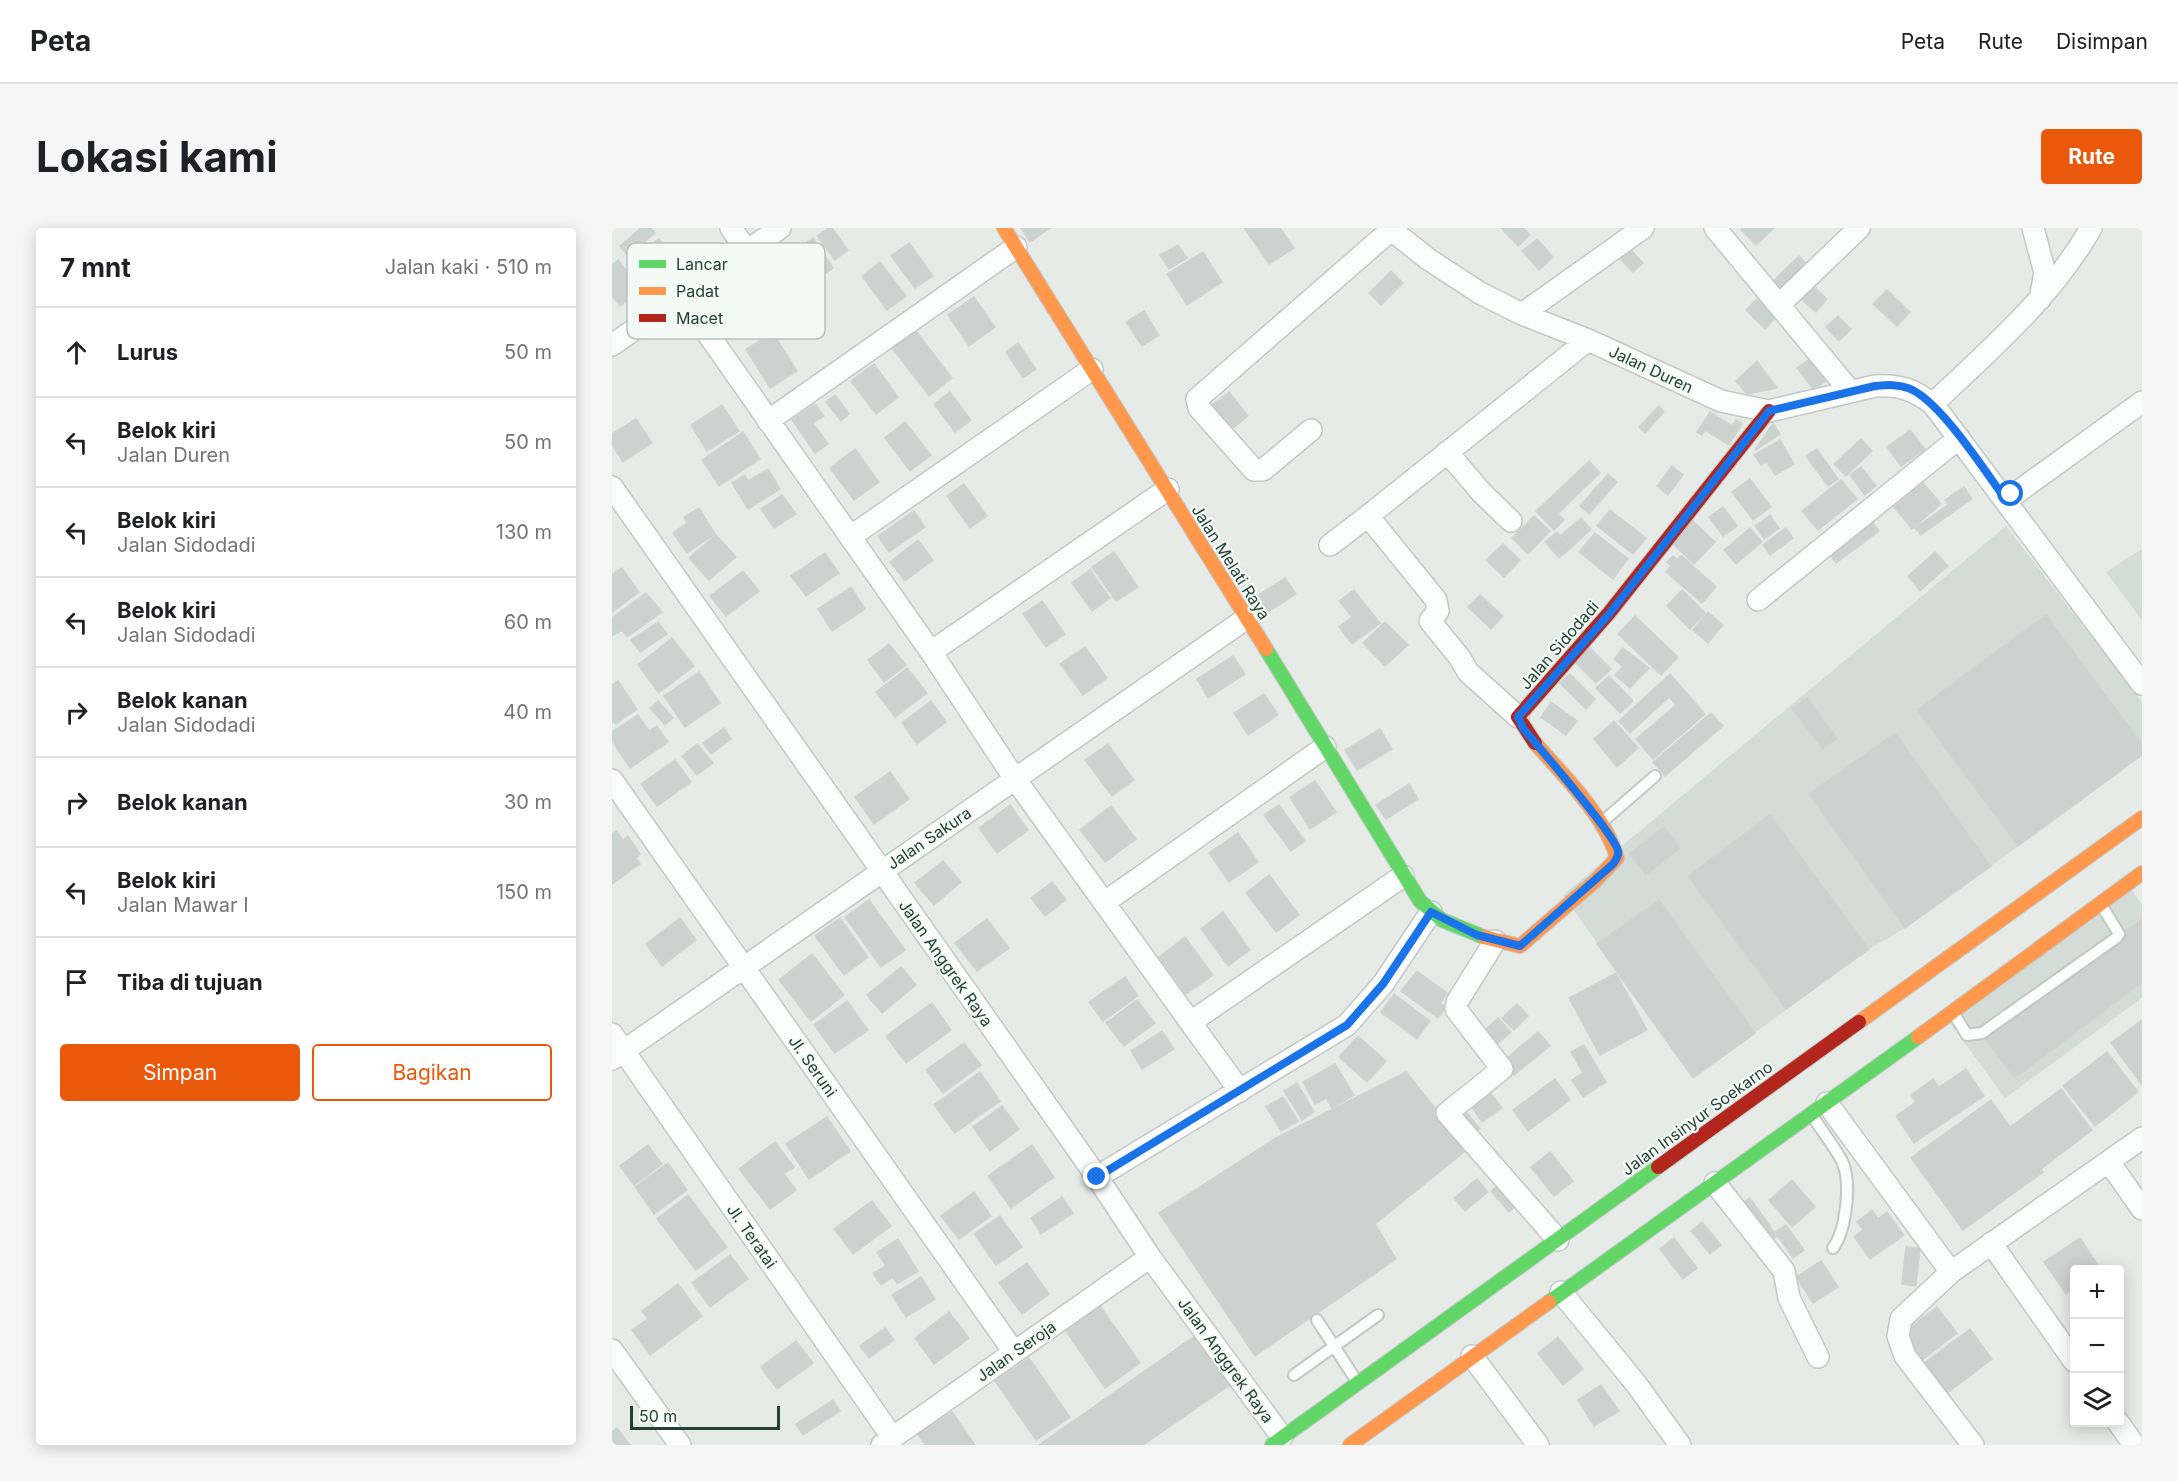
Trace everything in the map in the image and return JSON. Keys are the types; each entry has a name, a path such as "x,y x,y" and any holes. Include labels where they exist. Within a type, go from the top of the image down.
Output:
{"main road":[{"name":"Jalan Melati Raya","path":"1004,228 1168,489 1403,876 1431,912"},
{"name":"Jalan Sidodadi","path":"1518,717 1609,614 1769,411"},
{"path":"1431,912 1460,928 1495,941 1520,946 1594,882 1617,858 1618,850 1600,824 1523,728 1518,717"},
{"name":"Jalan Insinyur Soekarno","path":"1277,1441 2142,818"},
{"path":"1350,1445 1819,1109 2142,873"}],"street":[{"path":"731,228 741,243"},
{"path":"758,243 780,228"},
{"path":"1522,314 1643,228"},
{"path":"1715,228 1850,391"},
{"path":"1779,305 1859,228"},
{"path":"2033,228 2045,273 2040,299"},
{"path":"1933,404 2040,299 2071,261 2091,228"},
{"path":"1311,430 1263,470 1254,470 1199,408 1197,399 1390,229"},
{"name":"Jalan Duren","path":"1390,229 1428,259 1480,293 1522,314 1588,340 1721,401 1769,411 1850,391 1893,385 1909,388 1933,404 2010,497 2142,684"},
{"path":"768,421 1016,247"},
{"path":"612,345 627,335"},
{"path":"711,339 931,652 1015,779 1240,1091"},
{"path":"1330,545 1588,340"},
{"path":"850,537 1092,369"},
{"path":"2010,497 2142,402"},
{"path":"1758,600 1959,438"},
{"path":"1447,452 1482,493 1511,521"},
{"name":"Jalan Anggrek Raya","path":"612,487 1097,1177 1277,1441"},
{"path":"931,652 1168,489"},
{"path":"1368,516 1436,600 1438,611 1430,621 1460,658 1468,672 1518,717"},
{"name":"Jalan Sakura","path":"616,1048 743,967 1247,618"},
{"path":"1105,902 1325,747"},
{"name":"Jl. Seruni","path":"612,780 1014,1352"},
{"path":"1191,1022 1403,876"},
{"path":"1097,1177 1347,1025 1383,984 1431,912"},
{"path":"1495,941 1457,1002 1456,1010 1502,1069 1447,1113 1558,1240"},
{"name":"Jl. Teratai","path":"616,1048 887,1441"},
{"path":"1819,1109 1951,1272"},
{"path":"1973,1445 1905,1356 1898,1336 1901,1319 1951,1272 2142,1138"},
{"path":"2109,1162 2142,1209"},
{"path":"1715,1183 1784,1271 1789,1298 1818,1357"},
{"path":"1991,1243 2070,1355"},
{"name":"Jalan Seroja","path":"887,1441 1150,1257"},
{"path":"1561,1292 1637,1385 1680,1445"},
{"path":"612,1350 680,1445"},
{"path":"1472,1356 1538,1445"},
{"path":"2121,1427 2134,1445"}],"lane":[{"path":"1600,824 1655,776"},
{"path":"1953,1012 1967,1035 1982,1033 2116,938 2119,934 2118,928 2101,903"},
{"path":"1819,1109 1843,1163 1846,1211 1841,1237 1833,1248"},
{"path":"1294,1375 1378,1315"},
{"path":"1317,1320 1358,1383"}],"shaded area":[{"path":"2006,526 2142,702 2142,755 1905,928 1869,949 1693,1078 1563,895"},
{"path":"2142,549 2142,620 2106,572"},
{"path":"2128,886 2142,905 2142,998 2005,1098 1947,1019"}],"building":[{"path":"641,228 651,228 655,233 643,243 627,243 627,255 620,246"},
{"path":"828,228 832,228 848,250 835,260 825,247 825,243 822,243 817,236"},
{"path":"1021,228 1050,228 1030,242"},
{"path":"1280,228 1294,248 1269,264 1245,229"},
{"path":"1501,228 1523,228 1530,235 1518,246"},
{"path":"1743,228 1774,228 1756,245 1741,230"},
{"path":"813,238 816,243 806,243"},
{"path":"1537,239 1553,257 1539,270 1522,251"},
{"path":"909,243 933,276 915,288 891,256"},
{"path":"1625,243 1643,263 1633,272 1614,253"},
{"path":"1178,245 1187,258 1169,269 1160,255"},
{"path":"1203,252 1222,282 1187,305 1167,274"},
{"path":"825,256 833,268 825,273"},
{"path":"1799,256 1811,269 1784,296 1771,283"},
{"path":"618,260 627,272 627,301 620,306 612,296 612,265"},
{"path":"880,262 906,296 887,310 862,276"},
{"path":"1391,271 1403,283 1381,305 1369,293"},
{"path":"1814,287 1827,299 1816,312 1802,300"},
{"path":"1887,290 1910,312 1897,326 1873,304"},
{"path":"974,297 995,327 969,346 948,315"},
{"path":"1757,299 1776,317 1765,329 1746,310"},
{"path":"1144,311 1159,335 1142,346 1126,322"},
{"path":"1838,316 1851,329 1839,341 1826,327"},
{"path":"913,327 952,378 929,396 890,345"},
{"path":"763,339 777,339 797,371 770,388 746,349"},
{"path":"1018,343 1036,369 1023,378 1006,352"},
{"path":"1811,358 1828,379 1814,390 1797,368"},
{"path":"1757,361 1777,388 1747,394 1736,381"},
{"path":"874,364 898,397 876,414 851,381"},
{"path":"950,392 971,420 955,432 934,404"},
{"path":"1229,392 1248,416 1226,434 1207,409"},
{"path":"835,395 849,414 841,421 826,402"},
{"path":"815,404 824,416 813,423 828,444 815,453 792,420"},
{"path":"722,405 739,431 707,451 691,425"},
{"path":"1659,406 1664,412 1645,433 1639,427"},
{"path":"1710,412 1732,426 1736,420 1742,424 1729,445 1705,430 1702,435 1697,432"},
{"path":"636,419 652,443 623,462 612,445 612,434"},
{"path":"905,422 931,455 910,471 885,438"},
{"path":"1773,423 1780,434 1755,450"},
{"path":"1910,430 1925,449 1901,466 1887,447"},
{"path":"743,432 760,459 719,486 702,460"},
{"path":"1861,439 1872,451 1846,476 1834,464"},
{"path":"1780,440 1794,464 1775,475 1767,462 1761,465 1754,455"},
{"path":"855,449 879,482 854,500 830,468"},
{"path":"1817,449 1838,479 1828,486 1806,456"},
{"path":"1589,461 1600,473 1579,493 1568,481"},
{"path":"1672,466 1683,475 1668,495 1657,486"},
{"path":"1861,467 1876,486 1865,495 1850,475"},
{"path":"768,469 780,489 748,509 732,483 745,475 748,481"},
{"path":"1608,474 1617,482 1589,514 1580,506"},
{"path":"1750,479 1771,507 1753,520 1732,492"},
{"path":"1841,480 1857,499 1818,530 1802,511"},
{"path":"1568,481 1579,493 1558,514 1546,502"},
{"path":"1923,483 1941,504 1912,529 1894,507"},
{"path":"964,484 987,516 970,528 947,496"},
{"path":"1964,487 1972,499 1953,512 1945,500"},
{"path":"782,495 796,514 774,528 761,509"},
{"path":"1546,502 1564,520 1554,530 1536,511"},
{"path":"1948,505 1953,512 1921,535 1915,528"},
{"path":"1723,507 1737,526 1723,536 1709,517"},
{"path":"699,508 715,534 687,553 673,533 687,523 684,517"},
{"path":"1610,510 1646,538 1633,554 1597,526"},
{"path":"914,511 925,527 889,552 878,536"},
{"path":"1770,515 1779,528 1764,539 1755,526"},
{"path":"1534,516 1550,531 1528,554 1512,538"},
{"path":"1868,516 1879,531 1836,563 1825,548"},
{"path":"1581,518 1591,529 1571,548 1560,536"},
{"path":"1691,519 1715,542 1694,564 1670,541"},
{"path":"1750,528 1762,542 1736,564 1724,550"},
{"path":"1786,528 1793,538 1770,555 1763,545"},
{"path":"1557,532 1571,548 1559,558 1545,542"},
{"path":"1595,533 1628,559 1613,579 1579,552"},
{"path":"716,535 736,557 709,580 689,558"},
{"path":"918,540 933,560 905,581 890,562"},
{"path":"1503,544 1520,560 1504,577 1486,560"},
{"path":"1114,552 1138,587 1116,601 1092,567"},
{"path":"1935,552 1948,566 1920,591 1908,576"},
{"path":"825,553 839,573 806,596 791,576"},
{"path":"1681,555 1716,587 1702,603 1666,572 1671,566 1667,562 1673,556 1677,559"},
{"path":"622,568 639,592 612,612 612,574"},
{"path":"1090,570 1110,598 1092,611 1072,583"},
{"path":"743,571 759,591 726,616 710,596"},
{"path":"1285,578 1296,594 1263,615 1252,599"},
{"path":"851,587 865,609 832,631 818,609"},
{"path":"1354,590 1380,623 1352,644 1339,627 1352,617 1339,601"},
{"path":"1682,590 1705,613 1690,629 1667,606"},
{"path":"646,593 662,612 627,637 622,630 612,636 612,618"},
{"path":"1480,595 1503,616 1491,629 1468,607"},
{"path":"1042,601 1065,634 1046,647 1023,614"},
{"path":"1708,612 1723,625 1708,643 1693,630"},
{"path":"2046,615 2142,744 2142,755 2018,846 1917,710"},
{"path":"1635,616 1678,657 1661,675 1618,634"},
{"path":"658,622 667,634 640,652 631,640"},
{"path":"1385,622 1408,645 1385,666 1363,643"},
{"path":"672,638 694,666 659,693 638,665"},
{"path":"889,644 906,665 884,682 868,660"},
{"path":"1588,646 1611,669 1596,683 1574,661"},
{"path":"1085,647 1107,678 1083,695 1060,664"},
{"path":"1623,648 1649,668 1630,688 1615,675 1623,667 1614,659"},
{"path":"1233,656 1245,674 1208,698 1197,679"},
{"path":"907,668 927,693 895,717 876,692"},
{"path":"699,672 720,703 685,727 664,696"},
{"path":"1570,674 1595,699 1586,709 1560,683"},
{"path":"1670,674 1705,714 1653,759 1636,739 1676,705 1669,697 1630,733 1619,721"},
{"path":"1609,676 1633,701 1620,713 1596,688"},
{"path":"618,681 637,709 616,724 612,722 612,685"},
{"path":"1264,694 1278,715 1248,735 1234,713"},
{"path":"1807,698 1837,738 1823,749 1792,709"},
{"path":"658,701 673,718 665,725 650,708"},
{"path":"931,701 946,722 917,744 902,723"},
{"path":"1551,702 1577,721 1566,735 1541,717"},
{"path":"1711,713 1723,726 1665,776 1653,762"},
{"path":"638,715 649,731 657,726 668,742 630,768 612,741 612,732"},
{"path":"1614,721 1638,748 1617,767 1594,739"},
{"path":"724,728 731,739 711,754 703,743"},
{"path":"1380,729 1392,749 1357,770 1345,750"},
{"path":"1895,733 1991,866 1905,928 1809,794"},
{"path":"697,744 713,763 697,775 682,756"},
{"path":"1108,744 1134,780 1112,796 1085,760"},
{"path":"675,760 691,782 657,806 641,784"},
{"path":"890,772 909,799 874,824 855,797"},
{"path":"1315,781 1336,812 1310,829 1290,797"},
{"path":"1409,784 1418,799 1386,819 1376,805"},
{"path":"1010,805 1028,830 997,853 979,828"},
{"path":"1279,805 1305,841 1291,851 1264,815"},
{"path":"1111,806 1136,839 1105,862 1080,830"},
{"path":"1770,815 1869,949 1786,1009 1688,876"},
{"path":"1664,827 1680,848 1646,875 1629,854"},
{"path":"616,831 623,840 628,836 640,854 636,858 640,864 612,884 612,834"},
{"path":"1238,833 1258,862 1229,882 1209,853"},
{"path":"943,861 961,882 934,905 915,883"},
{"path":"1269,875 1299,915 1276,932 1246,893"},
{"path":"1052,882 1066,900 1045,916 1031,898"},
{"path":"869,900 905,950 881,967 845,917"},
{"path":"1659,900 1755,1033 1693,1078 1597,944"},
{"path":"1223,912 1250,950 1228,966 1201,929"},
{"path":"680,918 696,940 662,966 646,944"},
{"path":"840,918 868,957 844,975 815,936"},
{"path":"987,919 1009,948 977,971 955,943"},
{"path":"2142,919 2142,982 2015,1078 1984,1038"},
{"path":"1185,937 1213,975 1186,994 1159,957"},
{"path":"812,954 844,995 811,1021 779,980"},
{"path":"901,967 916,985 882,1013 867,995"},
{"path":"1417,971 1447,993 1440,1003 1446,1007 1438,1018 1401,991"},
{"path":"1616,973 1647,1030 1600,1055 1569,998"},
{"path":"1125,977 1138,996 1103,1021 1089,1002"},
{"path":"1394,994 1430,1021 1417,1039 1381,1012"},
{"path":"1137,1000 1155,1023 1124,1046 1106,1023"},
{"path":"847,1001 868,1030 835,1053 814,1025"},
{"path":"932,1003 951,1030 906,1063 886,1036"},
{"path":"1517,1004 1528,1016 1514,1030 1502,1018"},
{"path":"1498,1018 1511,1032 1493,1048 1480,1034"},
{"path":"2142,1020 2142,1085 2111,1043"},
{"path":"1162,1031 1174,1049 1142,1069 1131,1051"},
{"path":"1538,1032 1550,1046 1514,1075 1508,1067 1512,1064 1507,1058"},
{"path":"1358,1036 1386,1061 1367,1082 1339,1057"},
{"path":"964,1043 981,1065 943,1093 926,1070"},
{"path":"1584,1045 1606,1082 1583,1097 1572,1080 1583,1073 1571,1052"},
{"path":"2107,1052 2138,1092 2095,1126 2063,1086"},
{"path":"1335,1064 1354,1095 1332,1108 1326,1098 1315,1104 1303,1082"},
{"path":"1966,1069 1984,1096 1914,1143 1896,1116 1916,1102 1911,1095 1933,1079 1939,1087"},
{"path":"980,1072 1000,1101 955,1133 934,1105"},
{"path":"1406,1072 1468,1149 1375,1224 1396,1259 1255,1356 1159,1213 1276,1138"},
{"path":"1555,1079 1570,1100 1528,1131 1513,1110"},
{"path":"1297,1083 1314,1112 1302,1120 1284,1091"},
{"path":"2061,1089 2092,1130 2041,1169 2043,1172 1963,1230 1911,1158 1991,1100 2010,1127"},
{"path":"1491,1093 1502,1108 1482,1122 1471,1106"},
{"path":"1283,1097 1298,1121 1281,1131 1266,1107"},
{"path":"1002,1106 1019,1129 990,1151 973,1127"},
{"path":"1464,1109 1480,1129 1469,1138 1453,1118"},
{"path":"827,1117 850,1151 809,1179 786,1144"},
{"path":"775,1142 794,1167 784,1174 796,1190 770,1209 739,1169"},
{"path":"648,1145 662,1164 634,1185 620,1166"},
{"path":"1032,1145 1054,1177 1011,1208 988,1176"},
{"path":"1550,1152 1573,1181 1554,1196 1531,1167"},
{"path":"668,1163 687,1190 654,1214 635,1187"},
{"path":"1477,1179 1488,1192 1465,1211 1454,1198"},
{"path":"1792,1180 1815,1207 1792,1227 1769,1200"},
{"path":"1502,1182 1520,1203 1509,1212 1491,1191"},
{"path":"974,1192 991,1216 959,1239 941,1216"},
{"path":"688,1195 727,1247 696,1270 657,1219"},
{"path":"1062,1197 1073,1213 1041,1234 1031,1218"},
{"path":"1750,1198 1777,1236 1766,1244 1739,1205"},
{"path":"872,1201 891,1226 853,1254 834,1229"},
{"path":"1872,1210 1878,1219 1887,1212 1904,1235 1870,1259 1854,1237 1863,1230 1857,1222"},
{"path":"1000,1216 1022,1247 996,1265 974,1234"},
{"path":"1702,1222 1721,1245 1710,1254 1691,1231"},
{"path":"1786,1225 1804,1250 1793,1258 1775,1232"},
{"path":"1674,1238 1697,1268 1683,1279 1660,1249"},
{"path":"2080,1238 2098,1265 2070,1265 2070,1291 2066,1294 2044,1262"},
{"path":"898,1239 918,1271 897,1284 893,1277 881,1285 873,1273 886,1266 877,1252"},
{"path":"1906,1247 1920,1248 1916,1286 1902,1284"},
{"path":"730,1255 748,1279 710,1307 692,1283"},
{"path":"1821,1261 1838,1287 1813,1303 1796,1277"},
{"path":"1027,1263 1049,1294 1022,1314 999,1283"},
{"path":"921,1277 935,1299 906,1317 892,1295"},
{"path":"678,1284 702,1316 650,1355 632,1330 648,1319 642,1311"},
{"path":"1100,1306 1140,1363 1105,1388 1065,1330"},
{"path":"1937,1307 1957,1333 1922,1360 1902,1333"},
{"path":"949,1312 969,1338 934,1364 915,1338"},
{"path":"885,1328 894,1340 869,1358 860,1346"},
{"path":"1970,1329 1992,1359 1946,1394 1923,1364"},
{"path":"1199,1333 1234,1382 1143,1445 1039,1445"},
{"path":"1558,1337 1583,1369 1563,1385 1538,1353"},
{"path":"796,1341 813,1363 777,1389 761,1367"},
{"path":"1029,1358 1070,1417 1036,1440 995,1381"},
{"path":"1601,1385 1619,1411 1594,1426 1578,1400"},
{"path":"833,1400 840,1411 803,1435 796,1424"},
{"path":"952,1412 975,1445 925,1445 918,1434"},
{"path":"617,1428 630,1445 612,1445 612,1432"}],"traffic: fast":[{"path":"1266,649 1420,901 1442,920 1484,937"},
{"path":"1549,1302 1918,1037"},
{"path":"1272,1445 1658,1167"}],"traffic: slow":[{"path":"1004,228 1266,649"},
{"path":"1484,937 1520,946 1594,882 1617,858 1594,812 1535,743"},
{"path":"1859,1022 2142,818"},
{"path":"1918,1037 2142,873"},
{"path":"1350,1445 1549,1302"}],"traffic: jam":[{"path":"1535,743 1518,717 1609,613 1769,411"},
{"path":"1658,1167 1859,1022"}],"route":[{"path":"1097,1177 1347,1025 1383,984 1431,912 1477,935 1520,946 1613,864 1618,850 1523,728 1518,717 1609,614 1769,411 1875,386 1893,385 1909,388 1933,404 2006,500 2011,494"}]}
